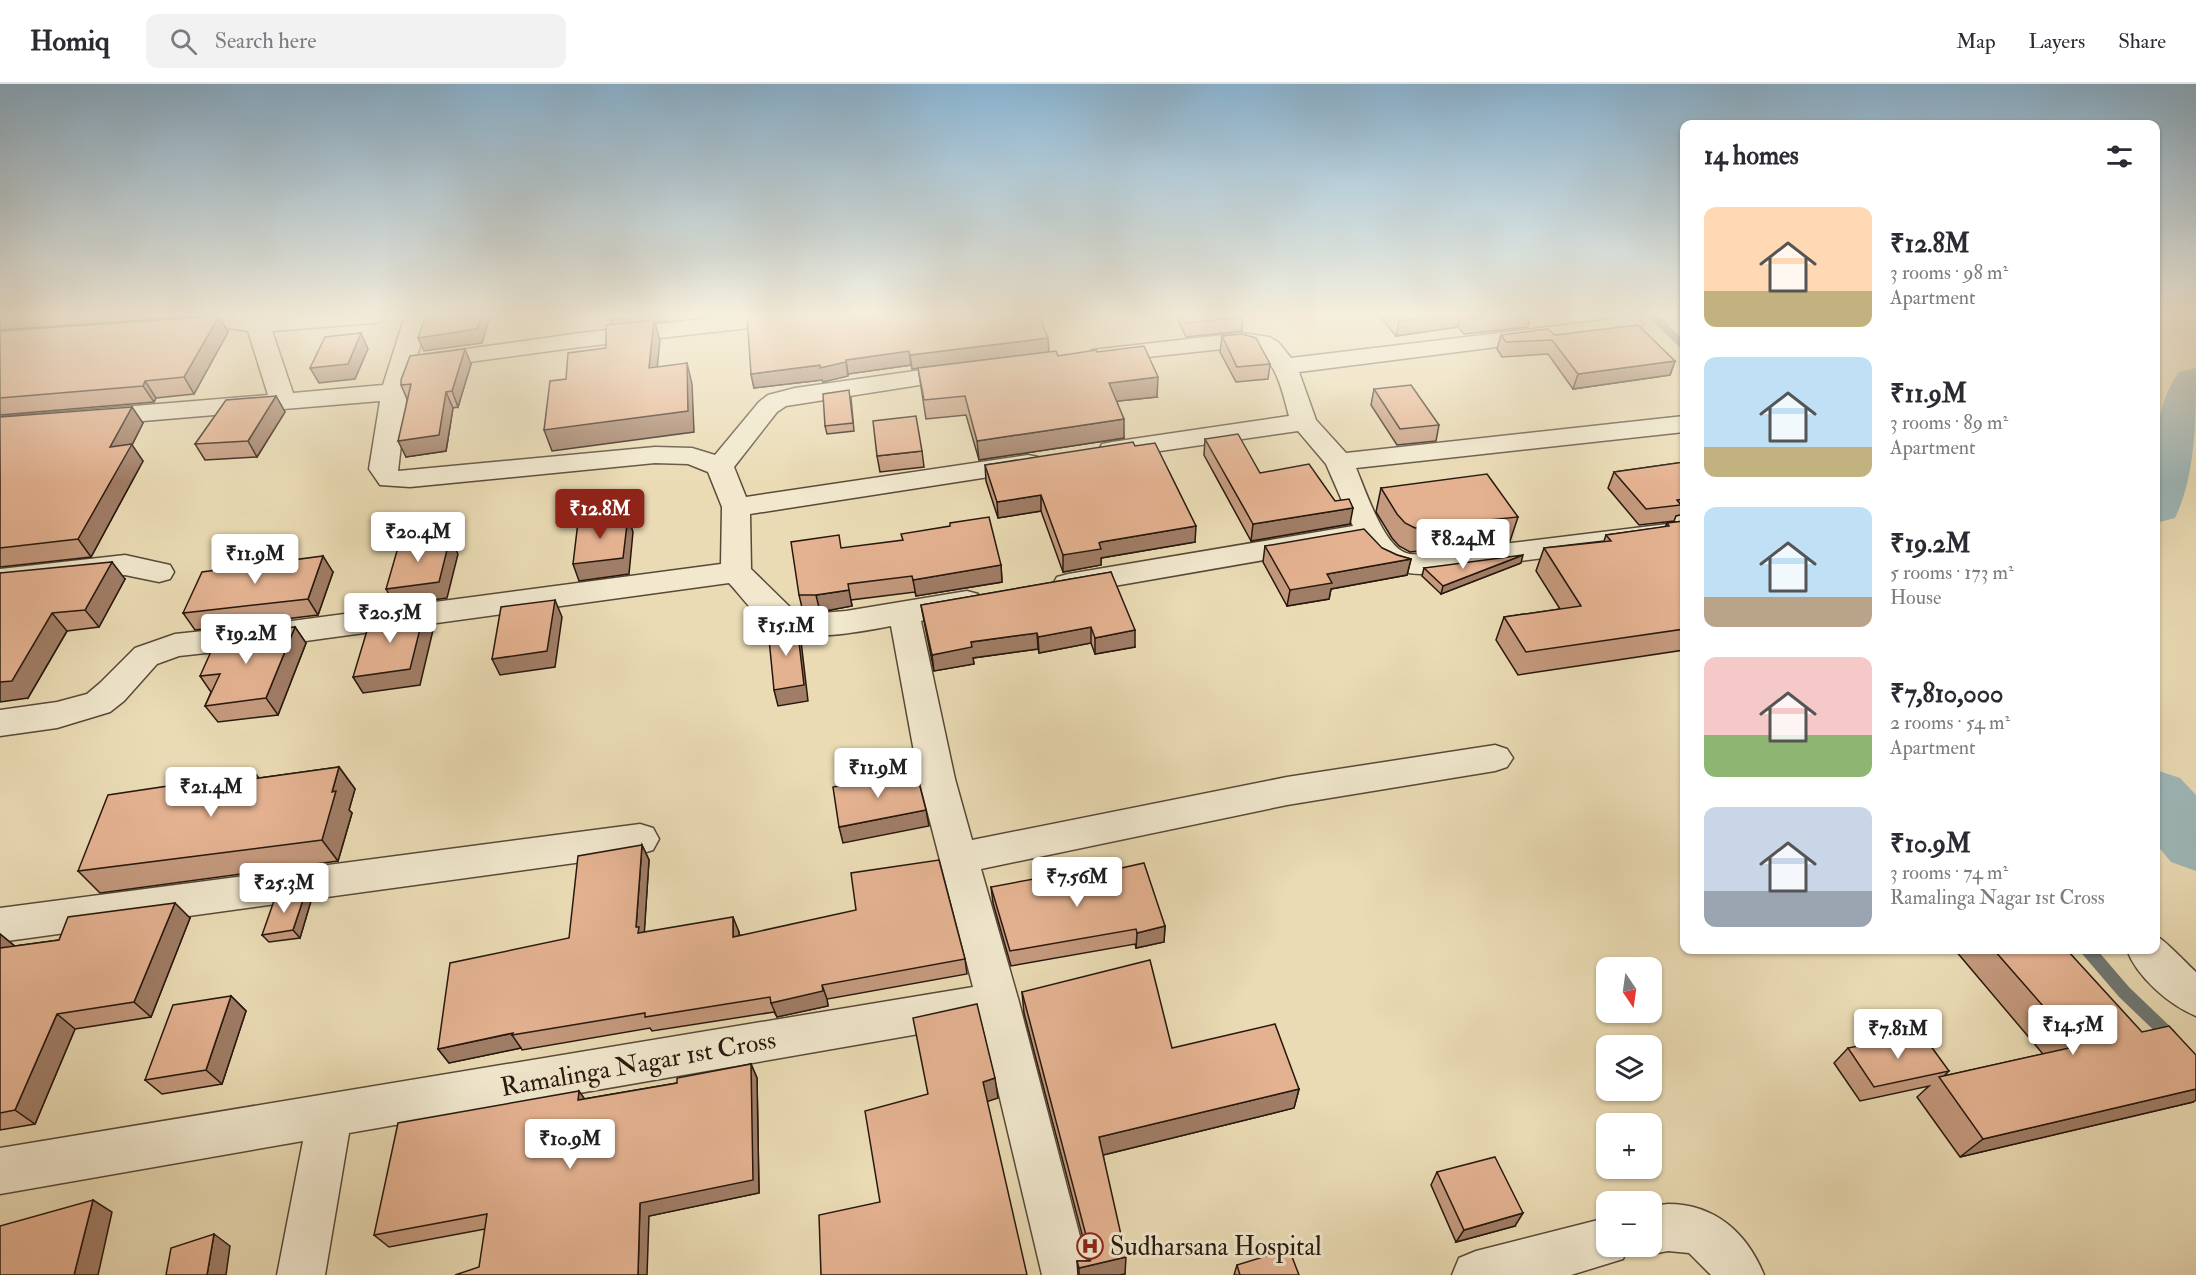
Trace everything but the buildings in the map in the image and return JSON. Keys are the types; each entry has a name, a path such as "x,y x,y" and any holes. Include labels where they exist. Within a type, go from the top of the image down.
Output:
{"street":[{"path":"273,372 283,401"},
{"path":"400,372 383,469 390,479 410,480 655,455 692,456 720,467 732,492 736,507 734,538 736,572 783,620 800,624 826,624 997,596"},
{"path":"0,424 283,401 429,372"},
{"path":"720,467 742,442 757,419 777,400 966,372"},
{"path":"1286,372 1304,422 1339,462 1370,532 1387,556 1402,564 1420,564 1680,532"},
{"path":"1091,454 1304,422"},
{"path":"1339,462 1680,424"},
{"path":"736,507 1056,459"},
{"path":"1044,588 1370,532"},
{"path":"0,579 125,565 159,572"},
{"path":"0,723 57,715 98,703 112,692 146,656 175,645 736,572"},
{"path":"904,612 937,779 998,1002 1066,1275"},
{"path":"959,858 1287,791 1495,758"},
{"path":"0,925 640,839"},
{"path":"2150,954 2162,968 2196,997"},
{"name":"Ramalinga Nagar 1st Cross","path":"0,1171 998,1002"},
{"path":"301,1275 330,1116"},
{"path":"1662,1228 1690,1228 1712,1238 1740,1275"},
{"path":"1476,1275 1596,1245"}],"waterway":[{"path":"2160,494 2196,382"},
{"path":"2160,802 2196,842"},
{"path":"2091,954 2124,992 2170,1036"}],"place":[{"name":"Sudharsana Hospital","path":"1090,1246"}]}
